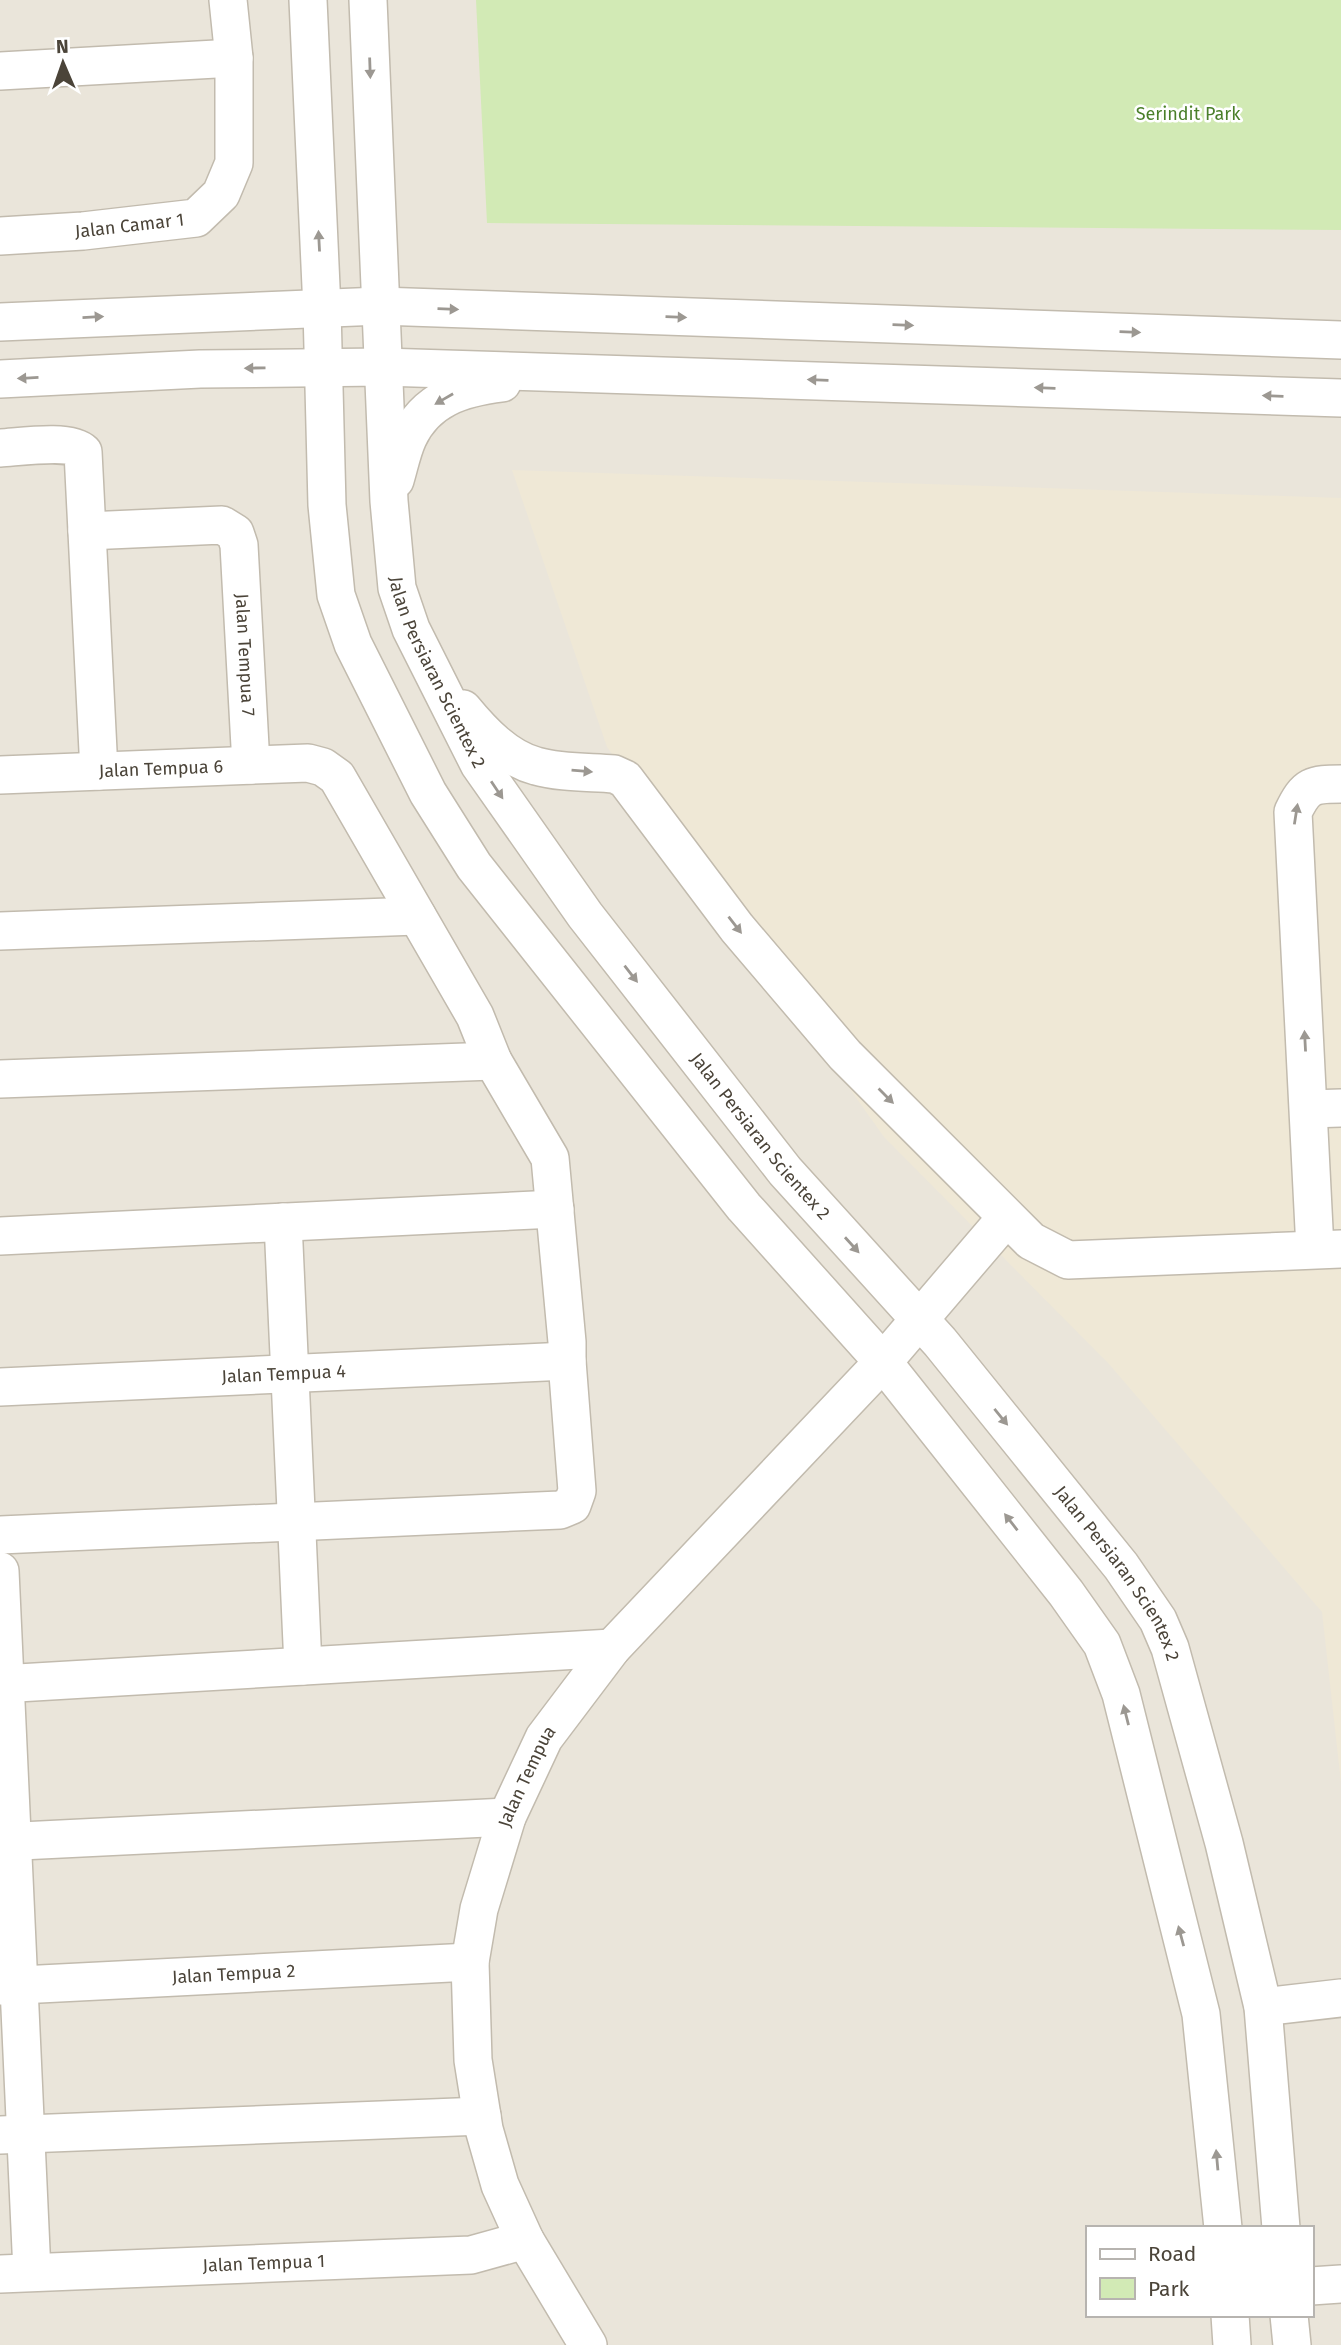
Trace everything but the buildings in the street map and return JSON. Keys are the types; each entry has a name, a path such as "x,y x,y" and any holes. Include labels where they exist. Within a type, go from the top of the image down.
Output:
{"street":[{"name":"Jalan Camar 1","path":"0,236 83,231 196,218 221,194 234,163 234,58 228,0"},
{"path":"308,0 322,309 327,505 336,595 353,644 428,793 474,866 744,1207 883,1362 1066,1593 1102,1644 1114,1672 1201,2014 1223,2226"},
{"name":"Jalan Persiaran Scientex 2","path":"368,0 389,501 397,588 411,629 480,764 585,915 785,1171 940,1342 1121,1566 1158,1620 1170,1648 1224,1843 1263,2007 1281,2226"},
{"path":"0,71 234,58"},
{"path":"0,323 380,306 1341,340"},
{"path":"0,379 200,369 383,367 1341,398"},
{"path":"389,501 407,439 426,410 454,394 479,386 582,373"},
{"path":"0,448 67,445 78,447 83,452 99,771"},
{"name":"Jalan Tempua 7","path":"87,531 222,525 235,533 239,545 251,765"},
{"path":"431,670 474,723 507,753 536,766 614,774 625,779 737,928 845,1055 1031,1241 1068,1260 1328,1249 1325,1108 1293,812 1301,795 1314,784 1341,784"},
{"name":"Jalan Tempua 6","path":"0,775 308,763 323,766 337,777 417,916"},
{"path":"0,932 417,916 475,1016 493,1061 550,1157 577,1492 572,1505 560,1510 0,1535"},
{"path":"0,1079 493,1061"},
{"path":"0,1236 555,1209"},
{"name":"Jalan Tempua","path":"588,2345 525,2241 500,2185 484,2129 473,2060 470,1962 479,1909 507,1816 544,1738 612,1648 883,1362 1006,1218"},
{"path":"283,1222 303,1666"},
{"name":"Jalan Tempua 4","path":"0,1387 567,1361"},
{"path":"0,1571 16,2273"},
{"path":"2,1684 612,1648"},
{"path":"6,1841 507,1816"},
{"name":"Jalan Tempua 2","path":"10,1985 470,1962"},
{"path":"1263,2007 1341,1998"},
{"path":"13,2134 482,2116"},
{"name":"Jalan Tempua 1","path":"16,2273 471,2255 525,2241"},
{"path":"1313,2286 1341,2284"},
{"path":"1230,2317 1232,2345"},
{"path":"1289,2317 1292,2345"}],"shaded area":[{"path":"0,0 1341,0 1341,2345 0,2345"},
{"path":"512,470 1341,498 1341,1783 1322,1612 1109,1364 884,1137 607,747"}],"green space":[{"name":"Serindit Park","path":"476,0 1341,0 1341,230 487,223"}]}
